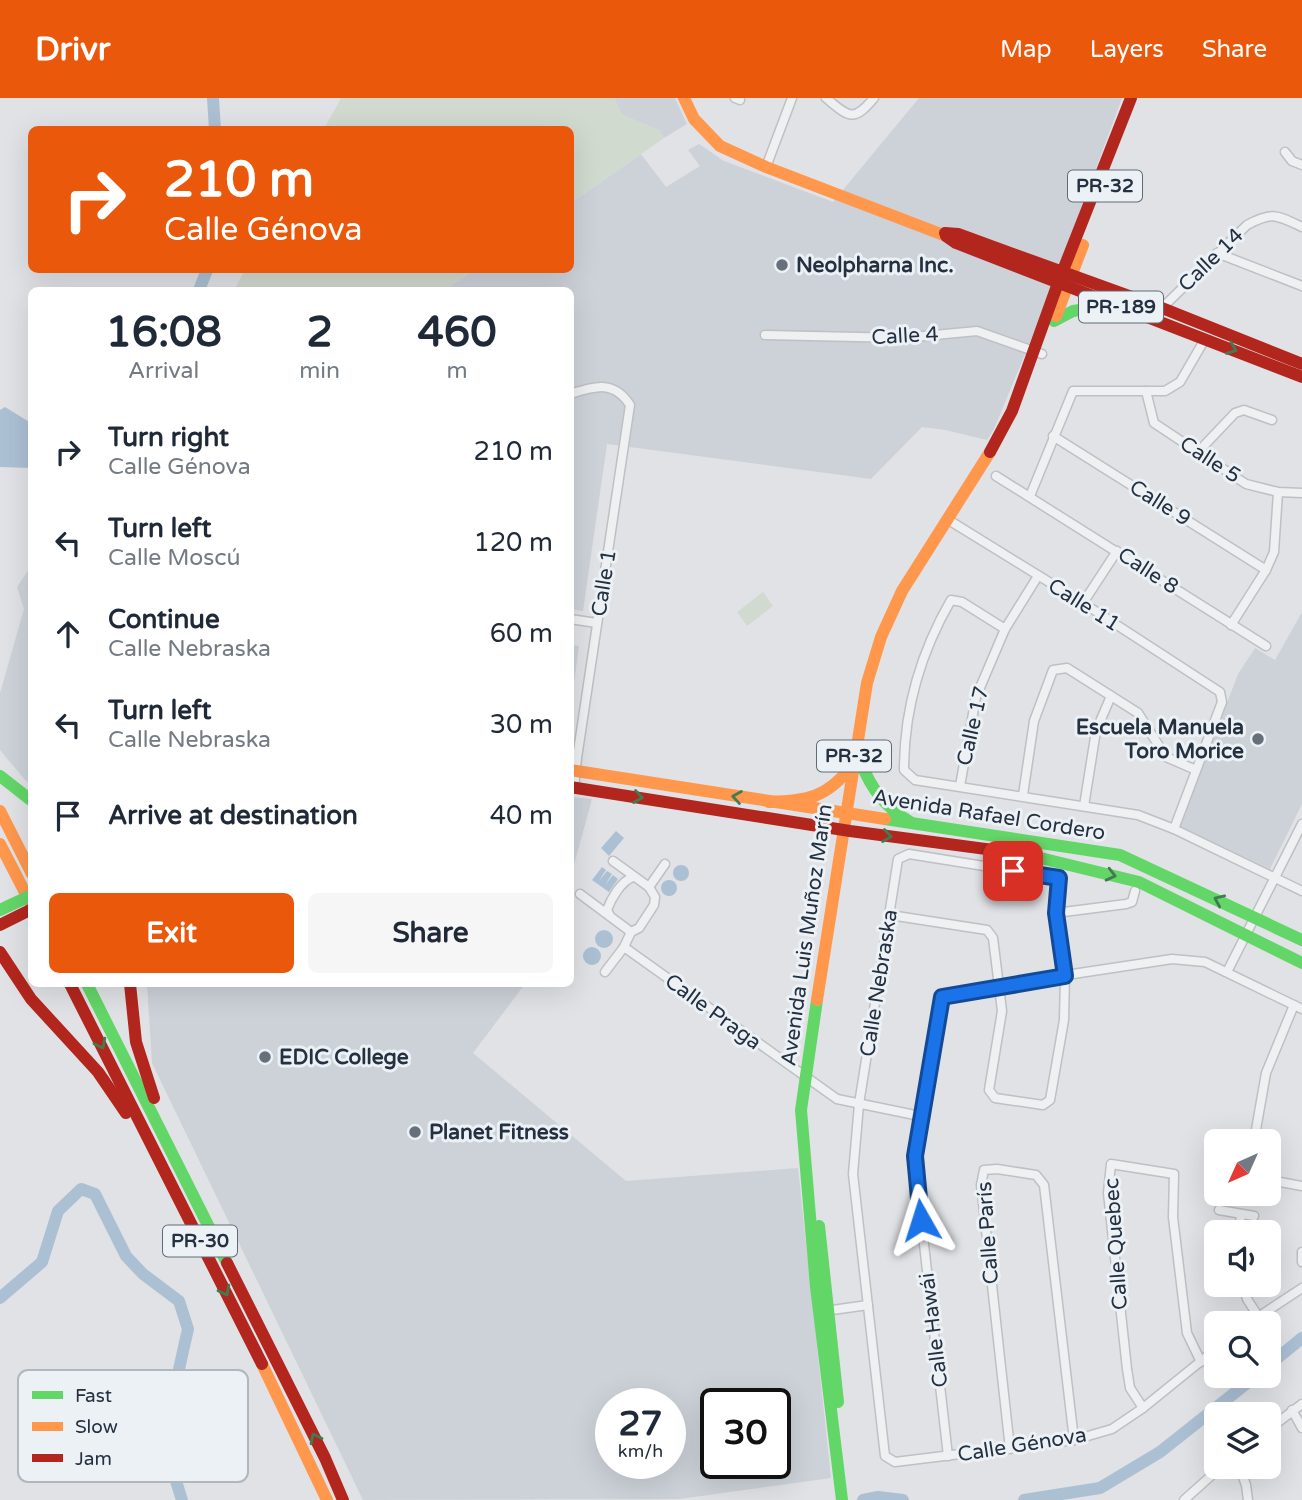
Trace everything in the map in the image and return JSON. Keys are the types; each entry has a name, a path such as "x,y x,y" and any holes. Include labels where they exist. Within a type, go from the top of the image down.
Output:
{"main road":[{"name":"PR-189","path":"684,98 694,119 720,146 766,167 942,233 958,234 1065,279 1116,305 1302,377"},
{"name":"Avenida Luis Muñoz Marín","path":"1075,255 1131,98"},
{"name":"Avenida Luis Muñoz Marín","path":"1039,353 1052,303 1065,279 1139,98"},
{"path":"1052,303 1049,287 1033,267 1075,255 1082,270 1101,286"},
{"name":"PR-189","path":"1065,279 1101,286 1163,308 1302,364"},
{"name":"Avenida Luis Muñoz Marín","path":"842,1500 842,1469 823,1311 809,1132 808,1081 857,763 874,686 892,630 910,591 951,521 1008,436 1054,321 1065,279"},
{"path":"1054,321 1073,311 1116,305"},
{"path":"769,802 808,800 824,795 857,763 872,792 894,813 910,822"},
{"name":"Avenida Rafael Cordero","path":"574,771 1119,855 1302,940"},
{"path":"0,776 28,798"},
{"name":"Avenida Rafael Cordero","path":"574,788 846,831 1029,855 1139,882 1302,964"},
{"path":"0,811 28,866"},
{"path":"0,844 28,899"},
{"path":"2,919 28,898"},
{"path":"2,919 28,909"},
{"path":"0,952 31,999 112,1090 135,1129 159,1160"},
{"name":"PR-30","path":"72,987 291,1423 327,1500"},
{"name":"PR-30","path":"89,987 320,1446 343,1500"},
{"path":"130,987 133,1027 139,1058 163,1117 174,1155"},
{"name":"Avenida Luis Muñoz Marín","path":"842,1469 850,1500"}],"street":[{"path":"766,167 792,98"},
{"path":"826,98 844,112 854,115 862,113 874,98"},
{"path":"1285,152 1292,161 1302,165"},
{"name":"Calle 14","path":"1163,308 1247,225 1264,215 1282,217 1302,227"},
{"path":"1217,253 1302,286"},
{"name":"Calle 4","path":"765,335 903,338 978,331 1039,353"},
{"path":"1030,496 1073,391 1165,391 1180,382 1205,339"},
{"name":"Calle 1","path":"574,393 610,387 623,394 630,405 574,765"},
{"name":"Calle 5","path":"1146,391 1154,423 1198,453 1246,484 1278,492 1302,493"},
{"path":"1198,453 1235,412 1244,410 1272,421"},
{"name":"Calle 9","path":"1053,436 1266,570"},
{"name":"Calle 8","path":"996,476 1266,646"},
{"path":"1231,625 1275,552 1278,492"},
{"name":"Calle 11","path":"951,521 1220,692 1222,702 1196,770"},
{"path":"1083,603 1117,551"},
{"name":"Calle 17","path":"960,786 976,697 1005,629 1038,576"},
{"path":"1005,629 962,602 951,600 934,628 914,681 904,752 904,770 915,780 1138,815 1174,829 1302,891"},
{"path":"574,619 597,622"},
{"path":"1023,796 1034,722 1053,670 1067,668 1138,713 1166,757 1196,770 1174,829"},
{"path":"1084,806 1096,731 1111,696"},
{"path":"1227,972 1302,824"},
{"name":"Calle Nebraska","path":"885,1456 853,1174 859,1104 898,859 909,854 1059,878 1056,913"},
{"path":"606,972 631,932 639,928 654,905 655,897 649,887 613,861"},
{"path":"649,887 665,864"},
{"path":"610,916 607,910 609,903 627,879 633,877"},
{"path":"890,915 987,930 993,938 1002,1011 989,1090 995,1098 1043,1105 1049,1100 1064,1020 1065,976 1056,913 1126,904 1132,902 1135,891"},
{"path":"580,894 631,932"},
{"name":"Calle Praga","path":"624,947 808,1081 837,1099 920,1116"},
{"path":"1000,985 1172,959 1205,962 1298,1007 1266,1073 1256,1129"},
{"name":"Calle Hawái","path":"948,1456 915,1156 942,997 1000,985"},
{"name":"Calle Quebec","path":"1143,1408 1130,1388 1127,1369 1108,1193 1111,1164 1174,1174 1173,1217 1187,1333 1201,1362"},
{"name":"Calle París","path":"1010,1449 981,1185 984,1170 997,1169 1036,1175 1044,1185 1074,1440"},
{"path":"1281,1182 1302,1186"},
{"path":"1219,1210 1254,1216"},
{"path":"1240,1220 1241,1214"},
{"path":"1302,1252 1302,1262"},
{"path":"1266,1311 1302,1288"},
{"path":"823,1311 868,1305"},
{"name":"Calle Génova","path":"885,1456 895,1462 1010,1449 1074,1440 1112,1429 1204,1359"},
{"path":"1281,1419 1302,1404"},
{"path":"1292,1410 1302,1428"},
{"path":"1184,1500 1207,1479"},
{"path":"1244,1479 1248,1500"}],"shaded area":[{"path":"341,98 614,98 622,115 659,130 664,138 574,201 574,126 326,126"},
{"path":"614,98 675,98 687,124 664,138 659,130 622,115"},
{"path":"919,98 1122,98 1045,306 987,440 922,427 871,479 607,444 583,611 574,610 574,287 448,287 470,273 574,273 574,201 641,154 666,187 700,166 688,150 699,144 724,161 833,202"},
{"path":"243,273 470,273 448,287 236,287"},
{"path":"28,570 28,782 0,750 0,693 24,609 17,587"},
{"path":"763,592 773,606 747,626 737,612"},
{"name":"Escuela Manuela Toro Morice","path":"1302,612 1302,804 1270,869 1180,826 1238,674 1255,648 1275,660"},
{"path":"574,645 579,646 574,684"},
{"path":"574,797 592,799 574,865"},
{"path":"147,987 523,987 473,1053 626,1181 798,1168 831,1478 680,1499 363,1500 152,1063"}],"water":[{"path":"5,407 28,421 28,468 0,467 0,410"},
{"path":"616,831 624,838 609,856 601,848"},
{"path":"681,865 687,867 687,879 681,881 675,879 673,873 675,867"},
{"path":"602,867 606,870 599,881 607,871 612,874 605,885 613,875 618,879 609,892 592,880"},
{"path":"666,880 672,880 677,888 675,894 666,896 661,891 661,885"},
{"path":"600,930 608,930 613,939 611,946 600,948 595,943 595,935"},
{"path":"588,947 596,947 601,956 599,963 588,965 583,960 583,952"}],"waterway":[{"path":"213,98 215,126"},
{"path":"200,287 206,273"},
{"path":"0,1298 42,1262 58,1211 81,1189 95,1194 126,1256 143,1274 179,1301 188,1329 179,1370"},
{"path":"1281,1355 1302,1338"},
{"path":"1024,1500 1100,1488 1160,1452 1241,1388"},
{"path":"176,1482 182,1500"},
{"path":"863,1500 878,1497 903,1500"}],"traffic: fast":[{"path":"1054,321 1073,311 1114,305"},
{"path":"861,763 880,797 910,822"},
{"path":"0,776 28,798"},
{"path":"885,819 1120,855 1302,940"},
{"path":"1024,854 1139,882 1302,963"},
{"path":"0,910 28,897"},
{"path":"89,987 227,1263"},
{"path":"817,1000 801,1110 816,1287 842,1500"},
{"path":"819,1226 838,1402"}],"traffic: slow":[{"path":"684,98 694,119 720,146 766,167 946,236"},
{"path":"1056,316 1083,245"},
{"path":"817,1000 867,683 881,637 902,591 990,452"},
{"path":"769,802 815,796 833,786 851,767"},
{"path":"574,771 885,819"},
{"path":"0,811 28,866"},
{"path":"0,844 28,898"},
{"path":"262,1364 327,1500"}],"traffic: jam":[{"path":"990,452 1012,411 1058,283 1131,98"},
{"path":"945,233 958,234 1162,308 1302,364"},
{"path":"946,236 956,243 1302,377"},
{"path":"574,788 850,831 1024,854"},
{"path":"0,925 28,911"},
{"path":"0,952 31,999 98,1072 126,1113"},
{"path":"72,987 262,1364"},
{"path":"130,987 136,1042 154,1098"},
{"path":"227,1263 325,1458 343,1500"}],"place":[{"name":"Neolpharna Inc.","path":"782,265"},
{"name":"Escuela Manuela Toro Morice","path":"1258,739"},
{"name":"EDIC College","path":"265,1057"},
{"name":"Planet Fitness","path":"415,1132"}],"route":[{"path":"921,1220 915,1156 942,997 1065,976 1056,913 1059,878 1013,871"}]}
